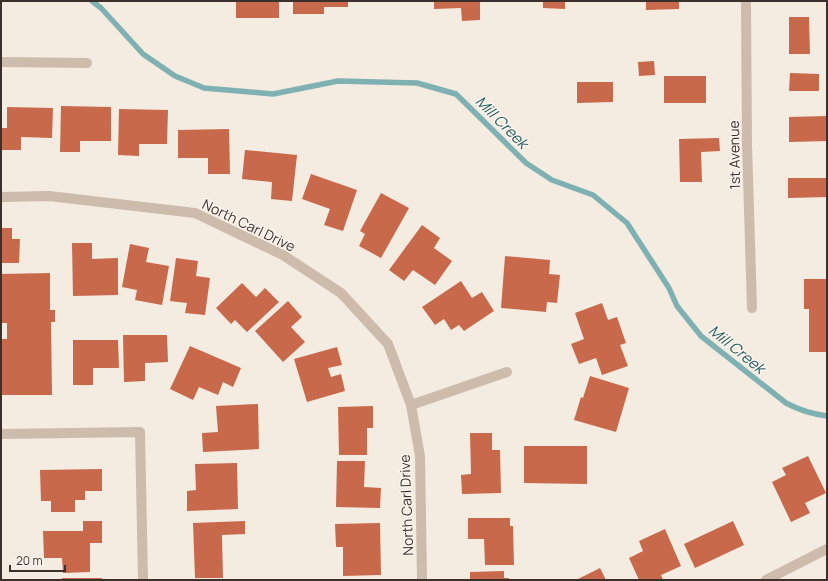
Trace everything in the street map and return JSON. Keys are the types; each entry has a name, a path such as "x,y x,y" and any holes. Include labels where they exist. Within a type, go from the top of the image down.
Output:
{"street":[{"name":"1st Avenue","path":"746,1 747,144 752,308"},
{"path":"1,62 87,63"},
{"name":"North Carl Drive","path":"1,197 49,196 195,213 283,255 341,293 388,344 411,405 420,456 422,580"},
{"path":"411,405 507,372"},
{"path":"1,434 140,432 143,580"},
{"path":"766,580 827,549"}],"building":[{"path":"236,1 279,1 279,18 236,18"},
{"path":"293,1 348,1 348,7 324,7 324,14 293,14"},
{"path":"434,1 480,1 480,20 462,21 461,8 434,9"},
{"path":"543,1 565,1 565,9 543,8"},
{"path":"646,1 679,1 679,9 646,10"},
{"path":"789,17 809,17 810,54 789,54"},
{"path":"654,61 655,75 639,76 638,62"},
{"path":"790,73 819,74 819,91 789,91"},
{"path":"664,76 706,76 706,103 664,103"},
{"path":"577,82 613,82 613,102 577,103"},
{"path":"61,106 111,107 111,141 80,141 80,152 60,152"},
{"path":"7,107 53,108 52,138 21,137 21,150 1,150 2,128 7,128"},
{"path":"119,109 168,110 167,144 139,144 139,156 118,155"},
{"path":"827,116 827,141 789,142 789,117"},
{"path":"229,129 230,174 208,174 208,158 178,158 178,130"},
{"path":"719,138 720,151 701,152 702,182 680,182 679,139"},
{"path":"245,150 297,155 292,201 271,199 272,182 242,179"},
{"path":"311,174 357,190 343,231 324,225 330,209 302,199"},
{"path":"788,178 827,178 827,197 788,198"},
{"path":"381,193 409,208 381,258 359,246 365,234 360,231"},
{"path":"422,225 440,238 434,248 452,261 435,285 413,270 404,281 389,270"},
{"path":"1,228 12,228 12,239 20,239 19,263 1,263"},
{"path":"72,243 92,243 92,259 118,258 118,295 73,296"},
{"path":"130,244 149,248 146,262 169,266 162,305 135,300 137,290 122,287"},
{"path":"505,256 550,260 549,274 560,275 557,303 547,302 546,312 501,308"},
{"path":"176,258 198,261 196,276 210,278 205,315 185,313 187,303 170,301"},
{"path":"50,273 50,310 55,310 55,322 51,322 52,395 1,395 1,339 7,339 7,323 1,323 1,274"},
{"path":"804,279 827,279 827,352 809,352 809,309 804,309"},
{"path":"461,281 472,298 482,292 494,311 464,331 459,325 451,330 444,319 435,325 422,307"},
{"path":"242,283 256,297 265,288 279,302 247,332 235,320 231,324 216,308"},
{"path":"288,301 302,317 291,327 305,342 283,362 255,331"},
{"path":"602,303 608,320 617,317 626,343 620,345 628,366 602,375 596,358 579,364 571,344 584,339 575,313"},
{"path":"123,335 167,335 168,362 145,363 145,381 124,382"},
{"path":"73,340 118,340 119,368 93,368 93,385 73,385"},
{"path":"190,346 241,368 233,387 223,382 218,395 199,387 193,400 170,389"},
{"path":"337,347 342,365 328,368 331,377 341,374 345,391 307,402 294,359"},
{"path":"590,376 629,388 616,432 574,420 581,397 583,398"},
{"path":"258,404 259,449 203,452 202,433 218,432 216,406"},
{"path":"373,406 373,428 367,428 367,455 339,455 338,407"},
{"path":"470,433 492,433 492,450 500,450 501,493 462,494 461,475 471,474"},
{"path":"524,446 587,446 587,484 524,483"},
{"path":"808,456 826,493 805,503 810,513 791,522 772,482 786,475 782,468"},
{"path":"337,461 365,461 364,487 381,488 380,508 336,507"},
{"path":"237,463 238,509 187,511 187,491 196,490 195,464"},
{"path":"102,469 102,491 85,491 85,500 75,500 75,512 51,512 51,501 41,501 40,470"},
{"path":"468,518 510,518 510,526 513,526 514,565 485,565 484,539 468,539"},
{"path":"83,521 102,521 102,543 90,543 90,572 63,573 62,558 44,558 43,531 83,531"},
{"path":"245,521 245,534 222,535 223,578 195,578 193,523"},
{"path":"733,521 744,545 695,568 684,544"},
{"path":"380,523 381,575 343,576 343,547 336,547 335,524"},
{"path":"665,529 681,566 661,575 663,580 639,580 629,558 643,551 639,541"},
{"path":"600,568 606,580 576,580"},
{"path":"504,571 504,578 509,578 509,580 470,580 470,572"},
{"path":"62,578 102,578 102,580 62,580"}],"waterway":[{"name":"Mill Creek","path":"92,1 101,8 143,54 175,76 204,88 273,94 338,81 417,83 456,94 526,163 552,180 593,195 627,223 669,288 677,306 701,336 786,403 796,408 827,416"}]}
